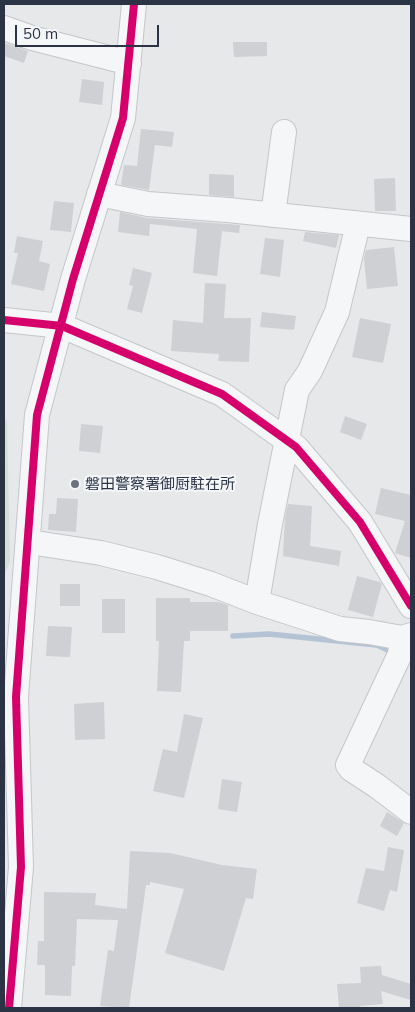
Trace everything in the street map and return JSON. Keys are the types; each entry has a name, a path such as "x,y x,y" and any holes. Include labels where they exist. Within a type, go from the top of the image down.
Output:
{"street":[{"path":"9,1008 10,924 21,866 11,753 29,542 37,415 73,279 123,118 134,4"},
{"path":"4,28 32,38 129,63"},
{"path":"273,215 284,132"},
{"path":"99,194 148,204 411,229"},
{"path":"257,602 266,541 298,390 310,371 337,312 358,224"},
{"path":"4,320 62,326 222,394 296,447 360,522 411,606"},
{"path":"29,542 101,553 157,567 340,629 407,636 348,765 352,770 411,812"}],"shaded area":[{"path":"4,418 7,421 10,562 4,575"}],"building":[{"path":"233,42 267,42 267,56 234,57"},
{"path":"4,43 28,51 24,63 4,56"},
{"path":"82,79 104,82 102,105 79,102"},
{"path":"141,129 174,132 172,147 155,145 149,190 121,185 124,165 137,166"},
{"path":"209,174 234,175 234,197 209,195"},
{"path":"395,178 396,211 375,211 374,179"},
{"path":"54,201 74,203 71,232 50,230"},
{"path":"120,212 147,218 240,225 239,233 222,231 217,276 193,273 197,229 150,224 149,236 118,232"},
{"path":"305,232 339,235 336,248 303,241"},
{"path":"17,236 43,241 39,261 50,264 44,291 11,284 18,253 14,253"},
{"path":"265,238 284,240 280,277 260,274"},
{"path":"394,247 398,286 367,289 364,259 366,250"},
{"path":"133,268 152,273 142,313 127,309 133,286 129,285"},
{"path":"205,283 226,284 224,318 251,318 249,362 218,361 219,354 171,351 173,320 203,323"},
{"path":"262,312 296,316 294,330 260,327"},
{"path":"360,318 391,324 383,363 352,357"},
{"path":"345,416 367,424 361,440 340,432"},
{"path":"81,424 103,426 100,453 79,451"},
{"path":"381,488 411,495 411,558 395,553 405,521 375,514"},
{"path":"57,498 78,499 76,532 48,530 49,514 56,514"},
{"path":"288,504 312,506 310,546 341,551 339,566 283,556 285,518"},
{"path":"357,576 382,584 373,617 348,610"},
{"path":"60,584 80,584 80,606 60,606"},
{"path":"156,598 190,598 190,602 218,602 228,605 228,631 190,631 190,641 184,641 181,692 157,691 159,641 156,641"},
{"path":"102,599 125,599 125,633 102,633"},
{"path":"48,626 72,627 70,657 46,656"},
{"path":"104,702 105,739 75,740 74,704"},
{"path":"184,714 203,718 184,798 153,791 163,749 177,752"},
{"path":"222,779 242,782 237,812 218,809"},
{"path":"387,812 404,823 397,836 380,826"},
{"path":"388,847 404,850 397,892 390,890 384,911 357,903 366,868 384,871"},
{"path":"130,851 170,853 222,865 257,869 253,899 246,898 224,971 165,953 184,889 150,882 150,885 146,885 129,1008 100,1006 108,950 114,951 118,920 77,919 75,966 72,966 71,996 45,995 45,965 37,965 38,941 44,941 44,892 96,893 95,905 127,909"},
{"path":"381,966 382,975 411,984 411,1000 381,991 383,1004 360,1006 360,1008 339,1008 337,984 361,983 360,967"}],"waterway":[{"path":"233,636 269,634 377,645 394,653"}],"cycle path":[{"path":"9,1008 21,867 16,697 37,415 73,279 123,118 134,4"},
{"path":"4,320 62,326 222,394 296,447 360,522 411,606"}],"place":[{"name":"磐田警察署御厨駐在所","path":"75,484"}]}
